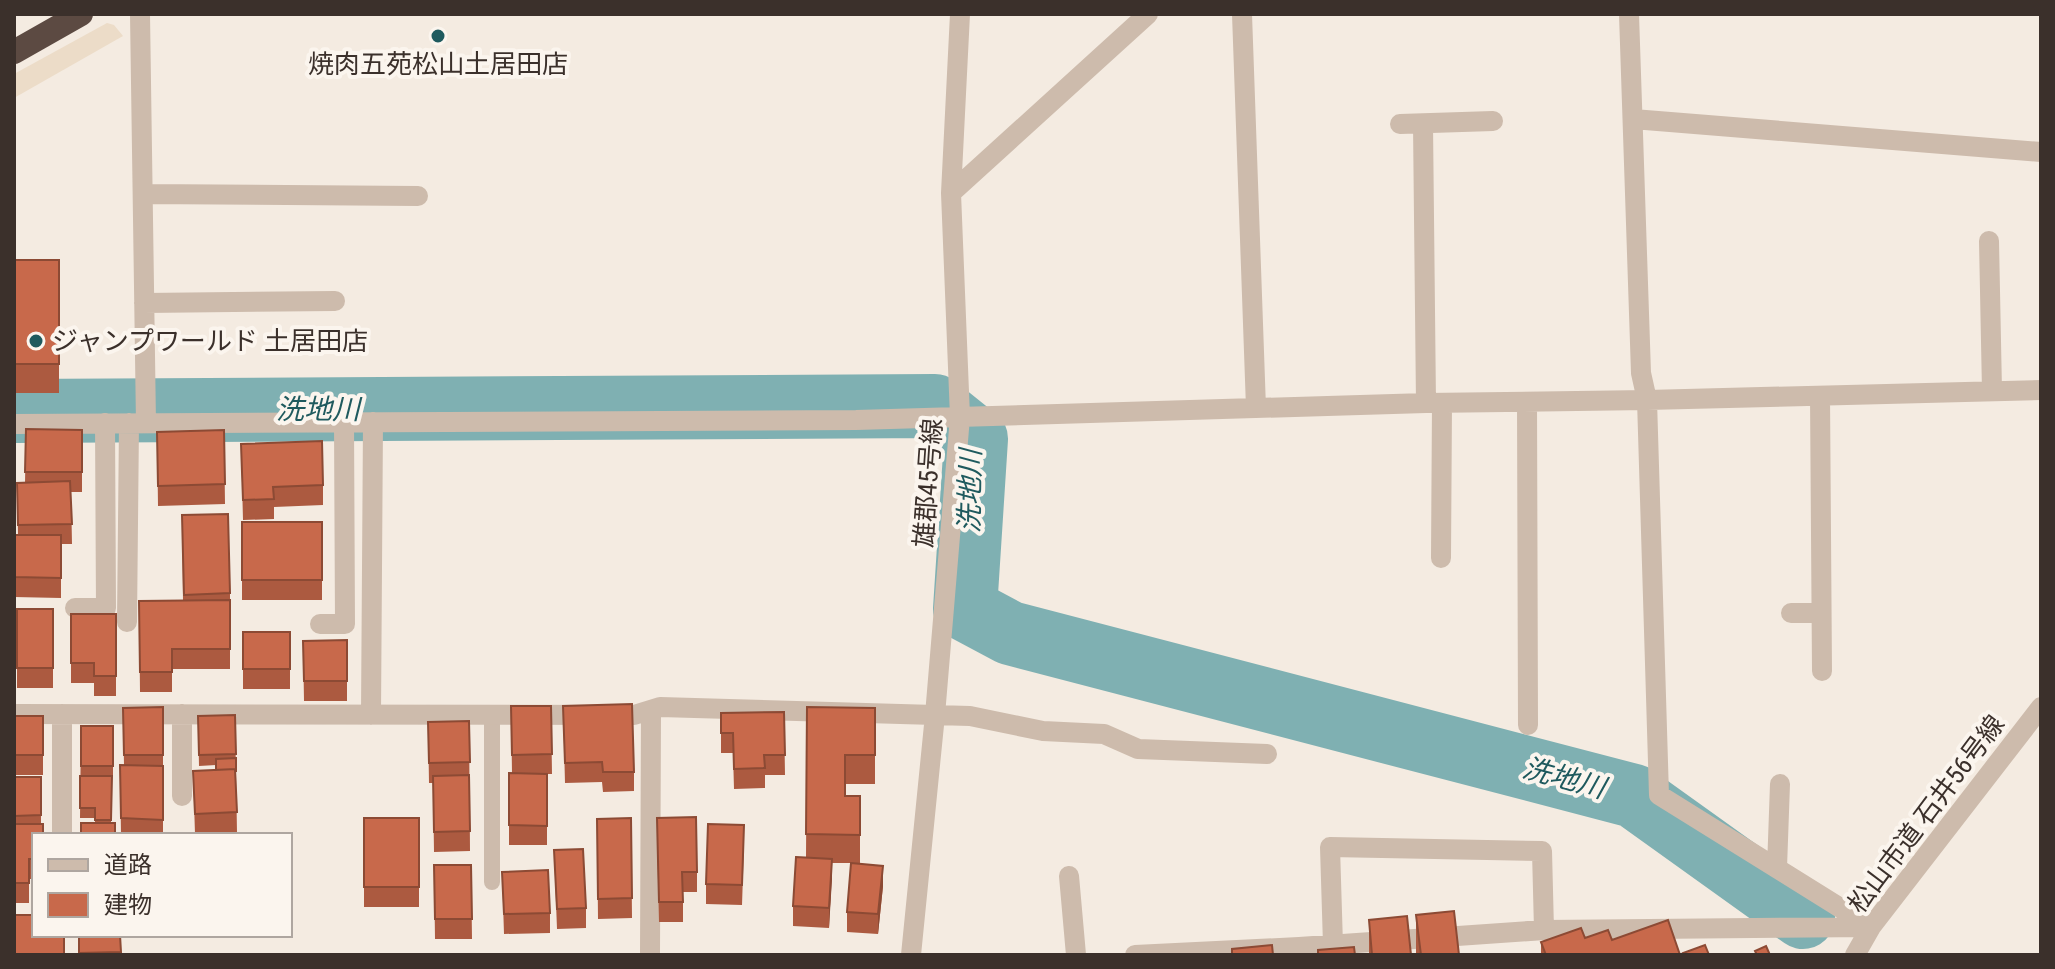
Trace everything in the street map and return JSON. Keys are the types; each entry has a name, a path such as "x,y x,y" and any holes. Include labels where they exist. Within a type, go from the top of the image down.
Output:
{"highway":[{"path":"14,52 81,14"}],"street":[{"path":"127,622 144,303 140,14"},
{"name":"雄郡45号線","path":"911,955 960,417 951,193 960,14"},
{"path":"951,193 1148,14"},
{"path":"1242,14 1256,408"},
{"path":"1629,14 1641,373 1647,400 1659,795 1871,927"},
{"path":"1633,119 2041,152"},
{"path":"1400,124 1493,121"},
{"path":"1423,124 1441,558"},
{"path":"143,194 418,196"},
{"path":"1989,241 1992,391"},
{"path":"144,303 335,301"},
{"path":"14,424 840,420 2041,390"},
{"path":"1820,396 1822,671"},
{"path":"1527,402 1528,725"},
{"path":"320,624 345,624 344,422"},
{"path":"371,715 373,422"},
{"path":"75,608 106,608 105,423"},
{"path":"1791,613 1821,613"},
{"path":"14,714 634,715 660,707 970,716 1043,731 1104,734 1138,749 1267,754"},
{"name":"松山市道 石井56号線","path":"1855,955 1871,927 2041,707"},
{"path":"650,955 651,710"},
{"path":"62,714 62,833"},
{"path":"182,714 182,796"},
{"path":"1777,868 1780,784"},
{"path":"1333,945 1330,847 1542,851 1544,930"},
{"path":"1069,876 1076,955"},
{"path":"1135,955 1294,951 1333,945 1544,930 1871,927"}],"lane":[{"path":"492,715 492,882"}],"shaded area":[{"path":"107,23 114,25 123,36 14,98 14,74"}],"building":[{"name":"ジャンプワールド 土居田店","path":"14,260 59,260 59,364 14,364"},
{"path":"26,429 82,430 82,472 25,472"},
{"path":"224,430 225,484 158,486 157,432"},
{"path":"322,441 323,485 273,487 274,499 243,500 241,444"},
{"path":"70,481 72,524 18,525 17,483"},
{"path":"228,514 230,593 184,595 182,515"},
{"path":"242,522 322,522 322,580 242,580"},
{"path":"14,535 61,535 61,578 14,577"},
{"path":"230,600 230,649 172,649 172,672 140,672 139,601"},
{"path":"17,609 53,609 53,668 17,668"},
{"path":"71,614 116,614 116,676 94,676 94,663 71,663"},
{"path":"243,632 290,632 290,669 243,669"},
{"path":"347,640 347,681 304,681 303,641"},
{"path":"632,704 634,772 603,772 602,762 565,763 563,706"},
{"path":"511,706 551,706 552,754 512,755"},
{"path":"163,707 163,755 124,755 123,708"},
{"path":"807,707 875,708 875,755 845,755 845,796 860,796 860,835 806,834"},
{"path":"784,712 785,755 764,755 765,768 734,769 733,733 721,733 721,713"},
{"path":"235,715 236,754 199,755 198,716"},
{"path":"14,716 43,716 43,755 14,755"},
{"path":"469,721 470,762 429,763 428,722"},
{"path":"81,726 113,726 113,766 81,766"},
{"path":"236,758 236,772 235,769 216,770 216,759"},
{"path":"120,765 163,766 163,820 121,818"},
{"path":"235,769 237,812 195,814 193,771"},
{"path":"509,773 547,774 547,826 509,825"},
{"path":"469,775 470,831 434,832 433,776"},
{"path":"80,776 112,776 111,820 95,820 95,808 80,808"},
{"path":"14,777 41,777 41,815 14,816"},
{"path":"696,817 697,872 682,872 683,902 659,902 657,818"},
{"path":"364,818 419,818 419,887 364,887"},
{"path":"631,818 632,898 598,899 597,819"},
{"path":"81,823 115,823 115,833 81,833"},
{"path":"14,824 43,824 43,833 32,833 29,883 14,883"},
{"path":"708,824 744,825 742,885 706,884"},
{"path":"583,849 586,908 557,909 554,850"},
{"path":"796,857 832,859 829,908 793,906"},
{"path":"851,863 883,866 878,914 847,912"},
{"path":"434,865 471,865 472,919 435,919"},
{"path":"548,870 550,913 504,914 502,872"},
{"path":"1454,911 1459,955 1421,955 1416,915"},
{"path":"14,915 32,915 32,937 64,937 64,955 14,955"},
{"path":"1407,916 1411,955 1372,955 1369,920"},
{"path":"1668,920 1680,955 1546,955 1541,942 1581,928 1585,938 1608,930 1612,940"},
{"path":"79,937 120,937 121,952 79,953"},
{"path":"1272,945 1273,955 1232,955 1232,949"},
{"path":"1705,945 1709,955 1683,953"},
{"path":"1766,946 1770,955 1757,955 1755,951"},
{"path":"1354,947 1355,955 1318,955 1318,950"}],"waterway":[{"name":"洗地川","path":"14,411 935,406 976,439 965,609 1010,633 1634,796 1803,917"}],"place":[{"name":"焼肉五苑松山土居田店","path":"438,36"},
{"name":"ジャンプワールド 土居田店","path":"36,341"}]}
